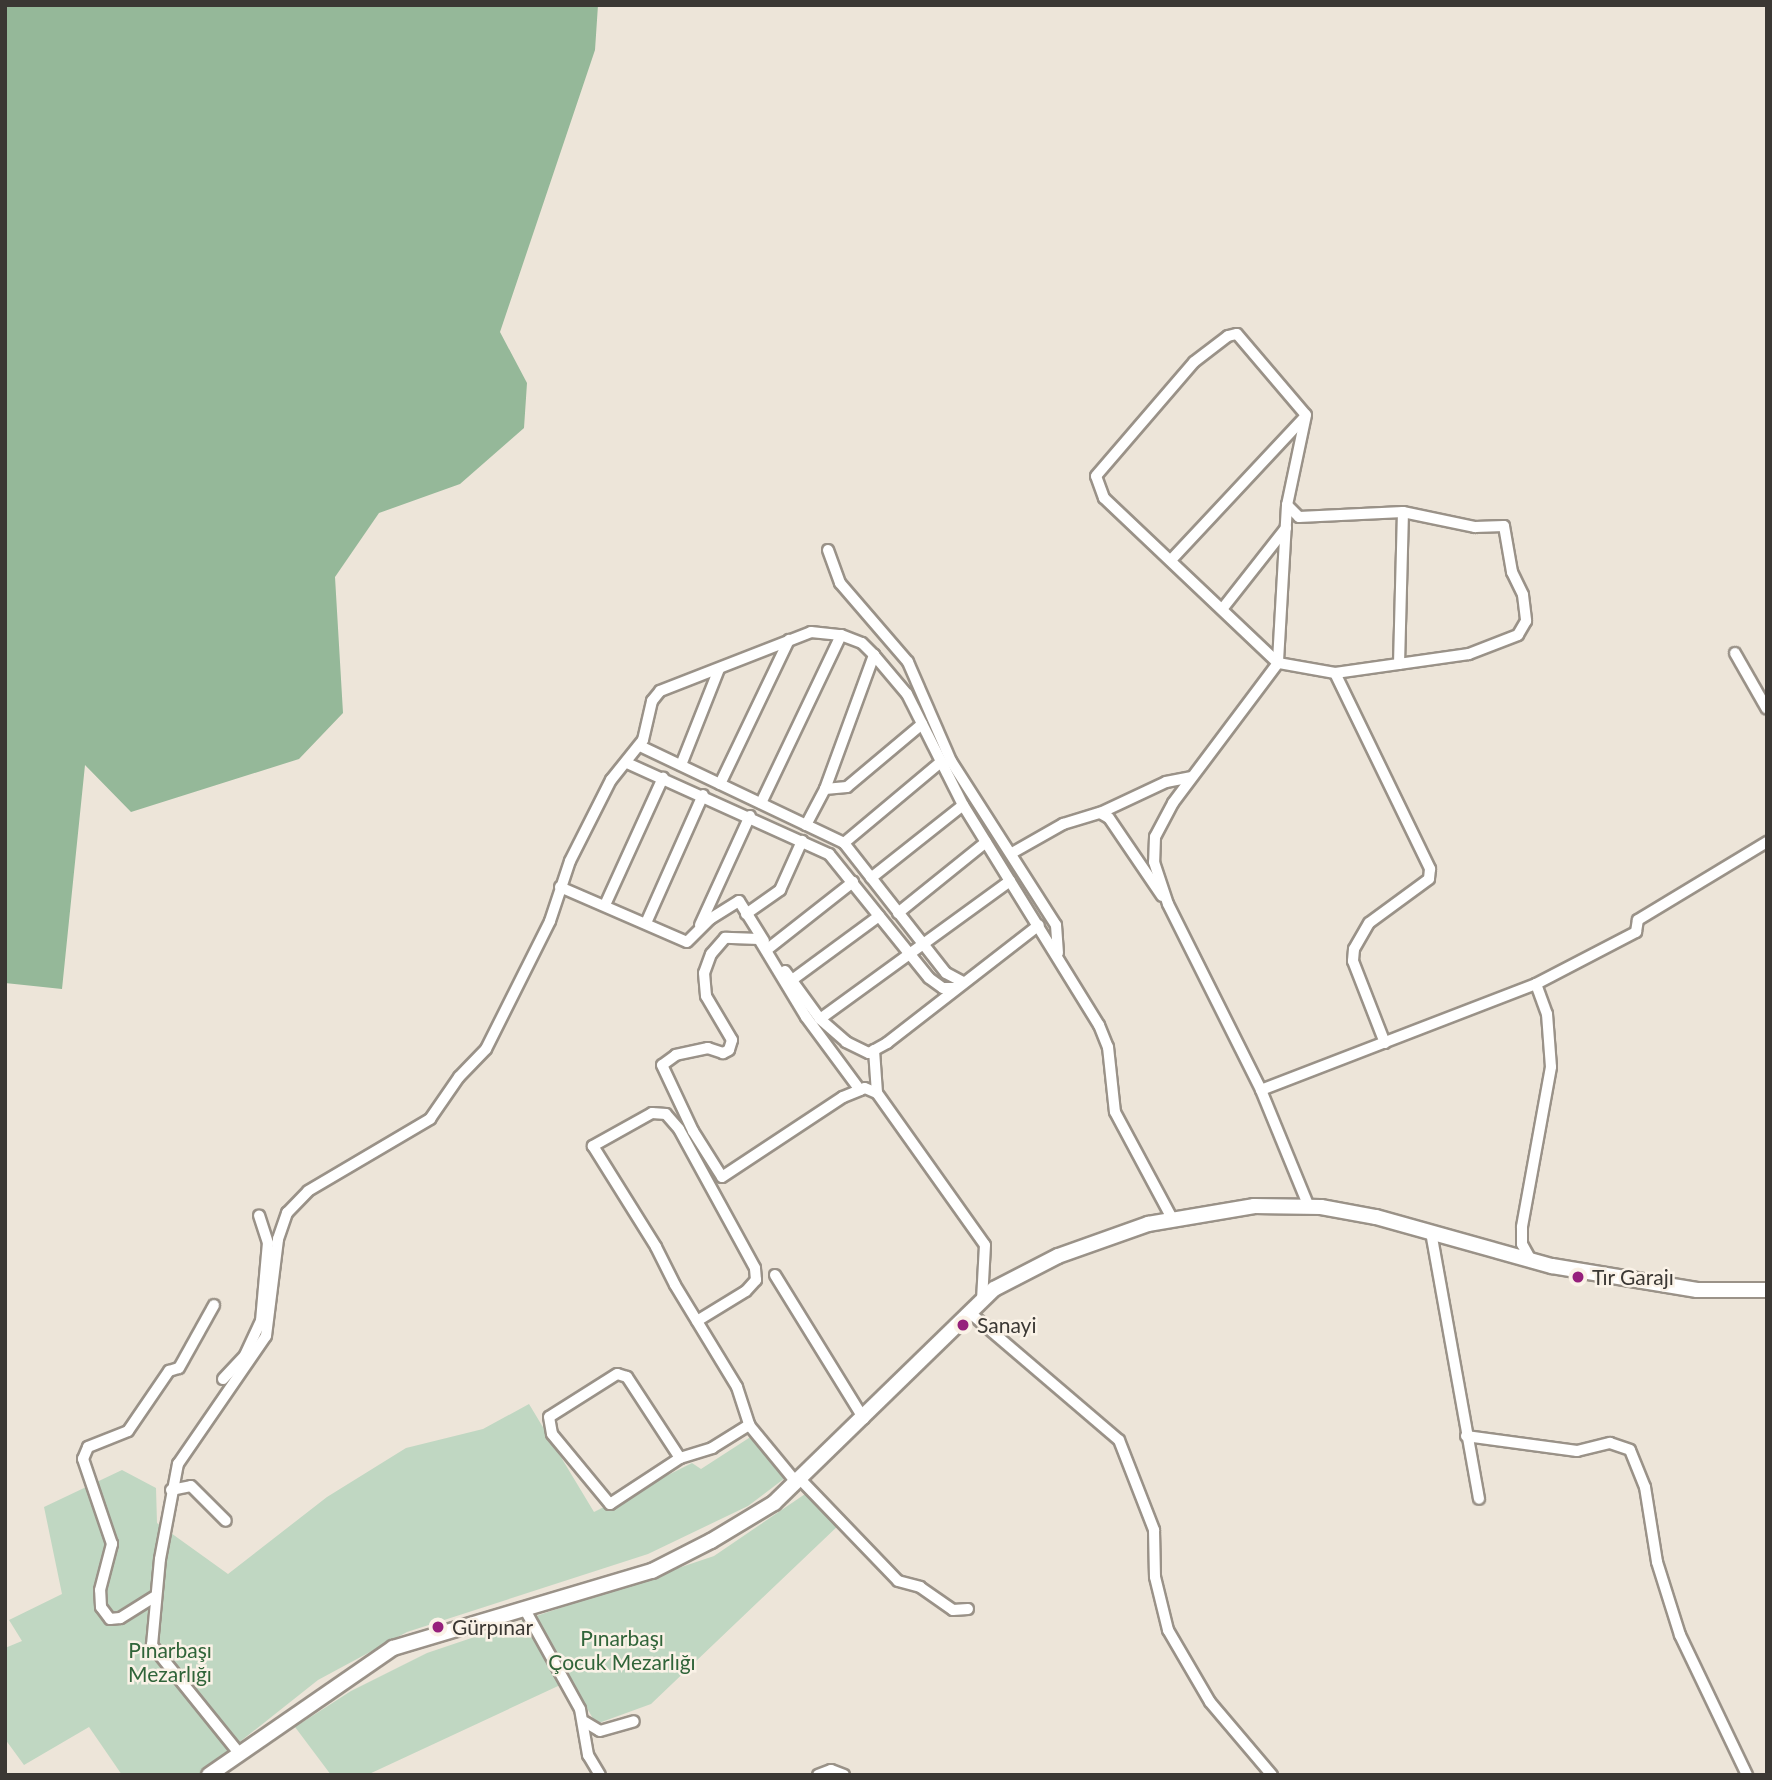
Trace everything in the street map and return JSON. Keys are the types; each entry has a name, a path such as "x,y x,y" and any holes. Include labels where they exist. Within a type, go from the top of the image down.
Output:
{"main road":[{"path":"209,1775 393,1648 652,1571 753,1516 798,1480 864,1419 982,1300 1058,1256 1173,1220 1254,1206 1309,1207 1376,1217 1531,1260 1697,1290 1767,1290"}],"street":[{"path":"1287,505 1299,517 1403,512 1475,527 1504,526 1526,621 1518,635 1494,647 1399,664 1335,673 1278,663 1104,498 1095,482 1194,362 1228,336 1237,334 1307,415"},
{"path":"1168,904 1154,862 1155,837 1191,778 1278,663 1287,505 1307,415"},
{"path":"1171,560 1307,415"},
{"path":"1399,664 1403,512"},
{"path":"1223,608 1286,528"},
{"path":"828,550 840,583 908,662 951,761 1056,925 1058,953"},
{"path":"239,1753 152,1645 154,1597 171,1490 178,1464 266,1336 278,1239 287,1213 307,1191 415,1130 440,1110 459,1077 486,1049 522,981 596,808 640,746 652,701 660,691 811,632 841,635 862,643 874,655 907,694 963,805 1058,953 1108,1047 1115,1112 1173,1220"},
{"path":"761,803 841,635"},
{"path":"720,784 789,640"},
{"path":"1735,653 1767,709"},
{"path":"806,825 825,789 874,655"},
{"path":"681,765 719,668"},
{"path":"1335,673 1430,869 1429,879 1369,923 1354,949 1353,961 1385,1043"},
{"path":"825,789 847,787 922,724"},
{"path":"640,746 844,844 923,945 959,985"},
{"path":"844,844 941,762"},
{"path":"627,763 750,816 829,854 929,978 943,988 959,985"},
{"path":"605,905 663,778"},
{"path":"1012,853 1063,824 1100,813 1166,782 1191,778"},
{"path":"646,923 703,795"},
{"path":"871,878 963,805"},
{"path":"1100,813 1109,818 1168,904 1261,1090 1309,1207"},
{"path":"698,931 750,816"},
{"path":"746,914 780,890 802,841"},
{"path":"898,913 986,842"},
{"path":"1261,1090 1536,984 1636,932 1638,920 1767,842"},
{"path":"820,1019 1010,881"},
{"path":"769,948 853,882"},
{"path":"560,887 687,942 738,901 820,1019 856,1049 874,1050 1039,925"},
{"path":"792,979 879,916"},
{"path":"860,1090 806,1017 759,939 725,938 711,954 705,973 706,996 732,1040 729,1050 723,1054 708,1048 676,1055 662,1065 694,1131 722,1177 860,1090 877,1093"},
{"path":"1531,1260 1522,1244 1522,1227 1550,1067 1546,1014 1536,984"},
{"path":"874,1050 877,1093 985,1245 982,1300"},
{"path":"696,1321 746,1292 756,1280 755,1268 679,1129 666,1114 652,1113 593,1146 696,1321 737,1388 749,1426 898,1581 920,1587 953,1610 968,1609"},
{"path":"223,1379 245,1354 261,1321 268,1243 259,1216"},
{"path":"1431,1232 1465,1436 1479,1499"},
{"path":"775,1275 864,1419"},
{"path":"154,1597 120,1618 110,1619 101,1607 100,1590 111,1544 83,1459 88,1447 128,1431 169,1371 178,1368 214,1305"},
{"path":"969,1312 1119,1440 1154,1530 1155,1577 1168,1630 1210,1702 1272,1775"},
{"path":"680,1458 627,1377 617,1374 549,1417 552,1434 610,1504 680,1458 712,1448 749,1426"},
{"path":"1465,1436 1577,1451 1610,1443 1630,1450 1649,1502 1657,1562 1680,1635 1747,1775"},
{"path":"171,1490 191,1486 226,1521"},
{"path":"524,1608 585,1723 588,1755 600,1775"},
{"path":"585,1723 600,1731 634,1721"},
{"path":"818,1775 831,1770 844,1775"}],"green space":[{"path":"5,5 598,5 595,50 500,332 527,383 524,428 460,484 379,513 335,577 343,713 299,759 131,812 85,765 62,989 5,983"},
{"name":"Pınarbaşı Mezarlığı","path":"529,1404 594,1512 692,1463 701,1469 752,1436 785,1478 748,1506 648,1554 407,1632 318,1680 198,1775 122,1775 89,1727 24,1765 5,1739 5,1648 22,1641 9,1620 62,1594 44,1507 122,1470 156,1488 157,1523 228,1574 327,1497 406,1448 483,1429"},
{"name":"Pınarbaşı Çocuk Mezarlığı","path":"811,1490 841,1523 651,1704 596,1724 571,1680 367,1775 331,1775 295,1727 351,1691 427,1653 714,1556"}],"place":[{"name":"Tır Garajı","path":"1578,1277"},
{"name":"Sanayi","path":"963,1325"},
{"name":"Gürpınar","path":"438,1627"}]}
